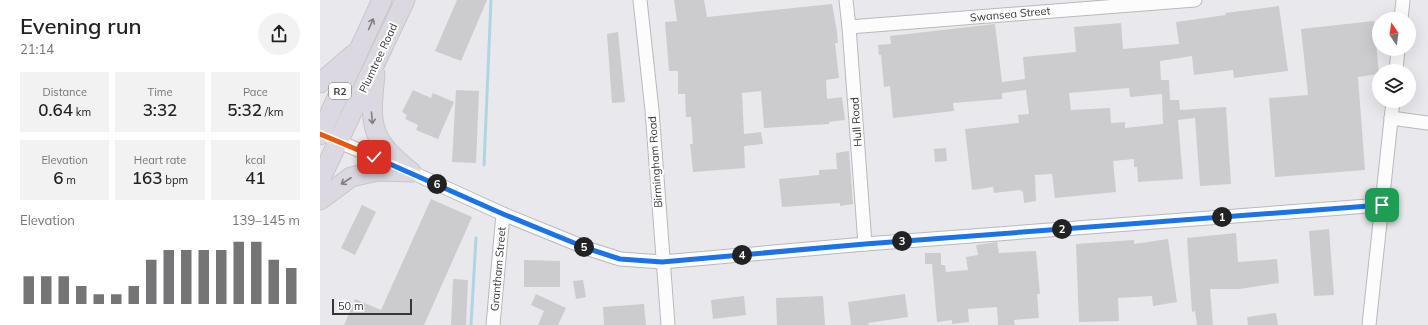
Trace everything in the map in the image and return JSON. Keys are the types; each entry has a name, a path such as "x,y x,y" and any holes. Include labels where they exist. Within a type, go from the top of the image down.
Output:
{"highway":[{"name":"Plumtree Road","path":"320,180 324,136 382,0"},
{"name":"Plumtree Road","path":"324,136 376,65 406,0"},
{"path":"320,82 360,49"},
{"path":"376,65 372,112 373,124 383,146 411,172"},
{"path":"320,200 352,177 378,171 411,172"}],"street":[{"name":"Birmingham Road","path":"640,0 652,110 662,262 668,325"},
{"name":"Hull Road","path":"846,0 865,244"},
{"name":"Swansea Street","path":"849,27 1195,0"},
{"path":"1402,12 1403,0"},
{"path":"1369,325 1392,108"},
{"path":"1391,118 1428,123"},
{"path":"324,136 411,172 503,214 589,249 620,259 662,262 865,244 1382,205"},
{"name":"Grantham Street","path":"493,325 503,214"}],"building":[{"path":"457,0 487,0 461,61 435,51"},
{"path":"674,0 704,0 707,17 832,4 837,32 838,43 835,43 839,78 826,80 827,99 842,97 845,120 829,122 829,124 764,128 761,91 742,93 744,134 761,132 763,144 744,146 745,168 693,172 690,144 693,144 691,117 686,117 685,94 678,94 678,71 669,71 665,22 677,21"},
{"path":"1279,6 1288,71 1234,78 1233,70 1194,75 1192,56 1160,61 1161,80 1169,80 1170,100 1179,100 1180,110 1226,107 1231,184 1200,186 1195,118 1178,120 1183,179 1138,182 1137,167 1134,167 1134,159 1113,161 1116,192 1055,198 1052,174 1035,175 1036,201 1024,203 1023,192 1020,190 994,193 993,187 972,190 965,129 1019,123 1018,115 1029,114 1026,90 1002,93 1002,99 953,103 954,111 893,118 890,86 884,87 881,55 879,55 878,45 891,44 890,36 995,24 1002,82 1025,79 1023,57 1076,52 1074,27 1121,23 1123,49 1179,44 1176,22 1226,15 1225,13","holes":["1129,88 1130,97 1162,94 1163,124 1125,128 1125,122 1111,123 1110,108 1071,110 1069,93"]},
{"path":"1372,21 1372,56 1377,56 1378,64 1372,64 1372,75 1358,77 1365,170 1275,177 1269,98 1308,95 1301,29"},
{"path":"618,32 625,102 612,103 607,34"},
{"path":"413,90 431,98 433,93 454,102 438,139 416,130 418,125 405,119 407,115 402,112"},
{"path":"456,90 479,91 476,163 452,162"},
{"path":"946,148 947,161 935,162 934,149"},
{"path":"849,151 853,204 840,206 840,203 782,207 779,179 819,175 819,170 837,169 836,153"},
{"path":"431,199 472,217 424,325 344,325 355,299 381,310"},
{"path":"362,205 376,212 355,255 341,248"},
{"path":"1329,229 1334,295 1314,296 1309,231"},
{"path":"1236,233 1238,262 1277,259 1279,283 1239,289 1210,289 1213,325 1197,325 1195,311 1192,312 1187,238"},
{"path":"1168,239 1177,302 1153,306 1152,296 1118,298 1119,321 1079,322 1076,244 1134,240 1134,244"},
{"path":"997,242 999,253 1036,251 1040,294 1037,294 1039,318 1014,320 1015,325 998,325 997,307 968,309 969,322 952,324 952,320 937,322 932,264 925,264 925,253 941,253 941,265 945,265 946,272 968,270 966,257 978,255 976,245"},
{"path":"524,260 560,261 560,287 524,287"},
{"path":"453,279 468,280 466,325 451,325"},
{"path":"583,280 586,297 576,299 573,281"},
{"path":"536,294 566,308 558,325 538,325 544,311 531,305"},
{"path":"905,294 908,317 868,323 869,325 851,325 848,302"},
{"path":"744,296 746,315 713,319 711,300"},
{"path":"823,296 825,325 777,325 776,298"},
{"path":"644,304 646,325 604,325 603,307"},
{"path":"1276,313 1278,325 1248,325 1247,317"}],"waterway":[{"path":"484,165 491,0"},
{"path":"471,325 476,238"}],"cycle path":[{"path":"320,134 411,172 503,214 589,249 620,259 662,262 865,244 1381,205"}],"route":[{"path":"374,157 411,172 503,214 589,249 620,259 662,262 865,244 1382,205"}]}
